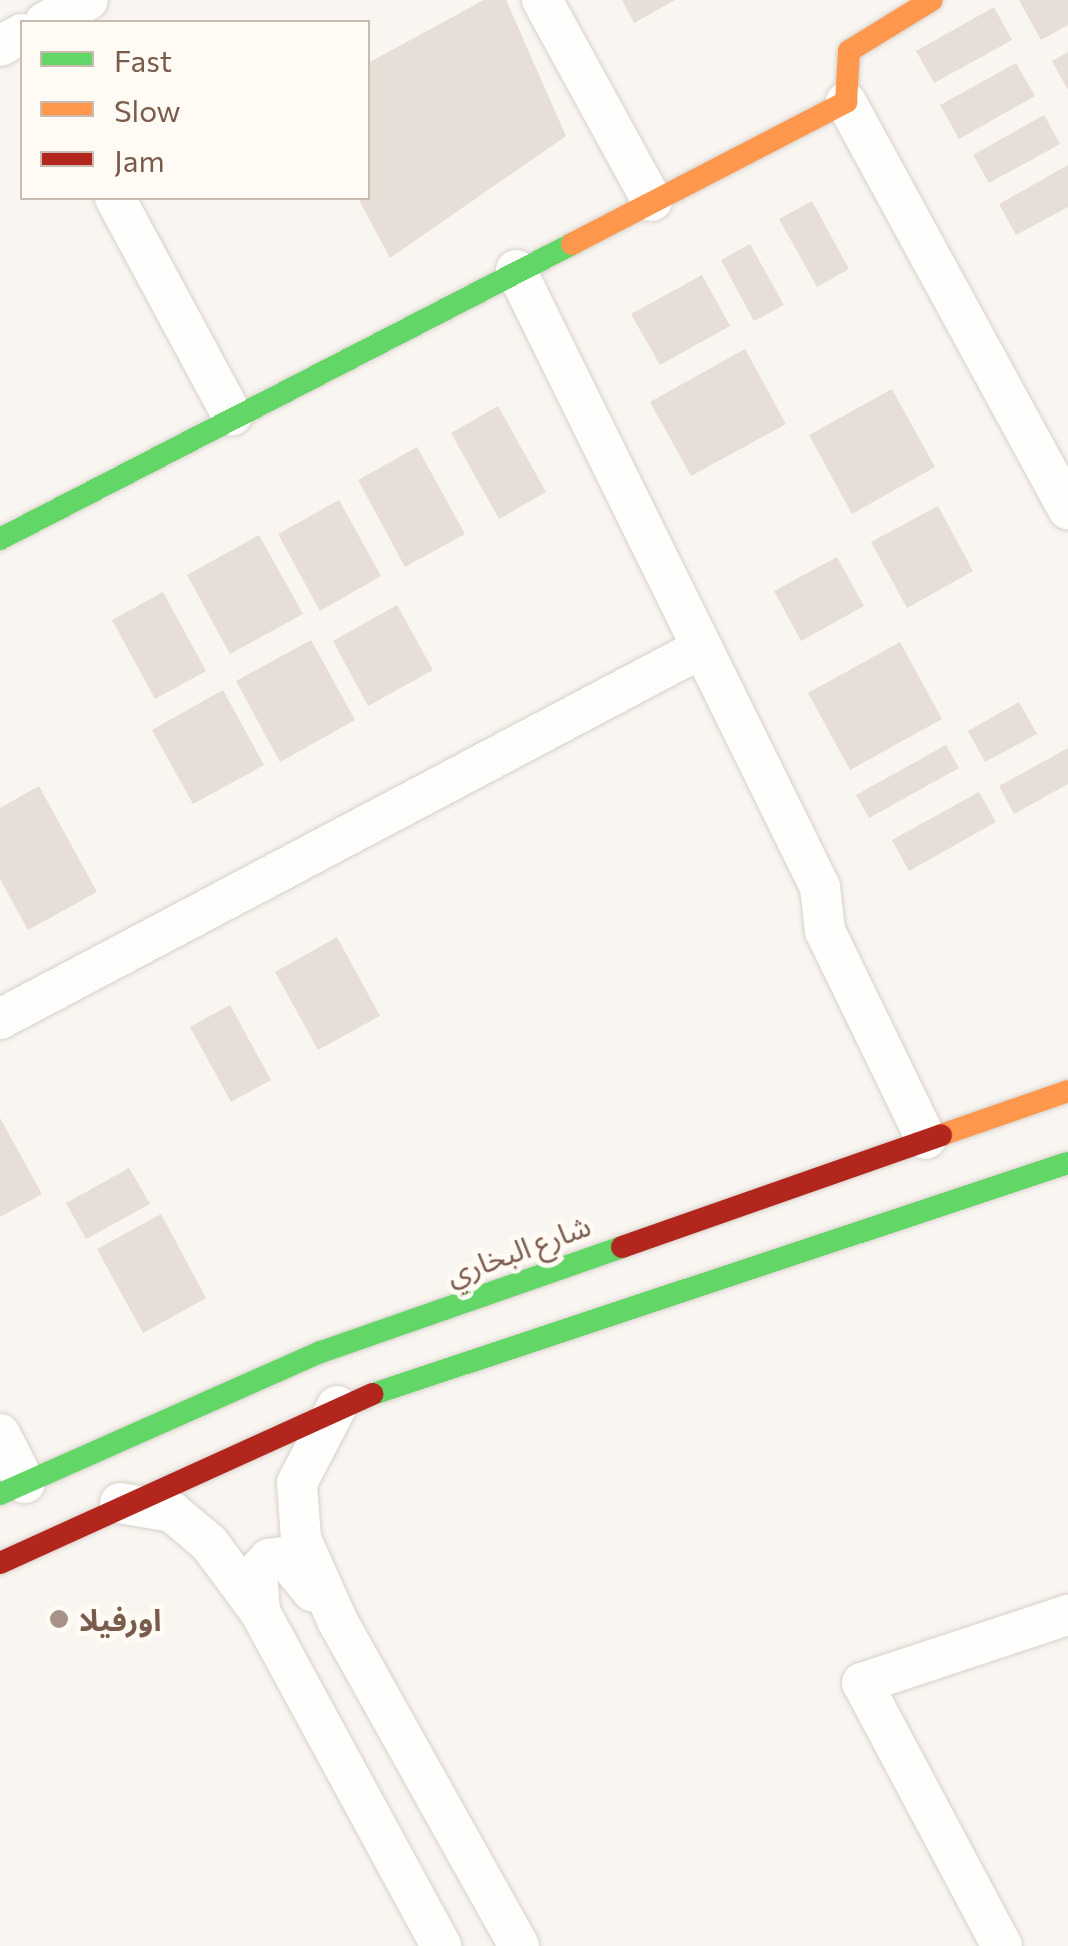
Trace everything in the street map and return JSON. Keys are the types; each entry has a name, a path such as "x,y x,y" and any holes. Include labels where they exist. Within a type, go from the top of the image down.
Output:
{"main road":[{"path":"0,539 846,102 849,51 932,0"},
{"name":"شارع البخاري","path":"13,1489 321,1352 1068,1091"},
{"path":"0,1563 120,1503 336,1406 1068,1163"}],"street":[{"path":"49,20 88,0"},
{"path":"542,0 652,201"},
{"path":"846,102 1068,510"},
{"path":"116,200 232,416"},
{"path":"516,270 820,887 825,931 926,1139"},
{"path":"0,1019 702,648"},
{"path":"336,1406 298,1483 301,1539 338,1622 519,1946"},
{"path":"0,1434 13,1489"},
{"path":"120,1503 172,1512 209,1543 260,1612 441,1946"},
{"path":"260,1612 257,1572 269,1559 284,1556 338,1622"},
{"path":"1002,1946 862,1683 1068,1615"}],"building":[{"path":"484,0 506,0 566,136 390,258 359,200 370,200 370,62"},
{"path":"622,0 675,0 634,23"},
{"path":"1019,0 1068,0 1068,25 1041,40"},
{"path":"994,7 1012,40 934,83 916,51"},
{"path":"1068,52 1068,90 1052,61"},
{"path":"1016,63 1035,96 959,139 940,105"},
{"path":"1044,115 1060,144 989,183 973,155"},
{"path":"1068,165 1068,207 1016,235 999,204"},
{"path":"812,201 849,269 817,287 779,219"},
{"path":"750,244 784,305 754,321 721,260"},
{"path":"702,275 730,326 660,365 631,314"},
{"path":"745,349 786,424 691,476 650,402"},
{"path":"892,389 935,467 852,514 809,435"},
{"path":"498,406 546,492 499,519 451,433"},
{"path":"417,447 465,534 405,567 358,480"},
{"path":"339,500 381,576 320,611 278,534"},
{"path":"938,506 973,571 907,608 871,542"},
{"path":"259,535 303,614 230,654 187,575"},
{"path":"837,557 864,606 801,641 774,591"},
{"path":"163,592 206,671 155,699 112,620"},
{"path":"397,605 433,670 368,706 333,641"},
{"path":"311,640 355,720 280,762 236,681"},
{"path":"900,642 942,719 850,770 808,693"},
{"path":"223,690 264,765 193,804 152,730"},
{"path":"1019,702 1037,734 985,762 968,731"},
{"path":"946,745 959,768 869,818 856,795"},
{"path":"1068,748 1068,784 1014,814 999,786"},
{"path":"39,786 97,892 28,930 0,879 0,808"},
{"path":"979,792 996,822 909,871 892,840"},
{"path":"337,937 380,1016 318,1050 275,972"},
{"path":"230,1005 271,1080 231,1102 190,1027"},
{"path":"0,1118 42,1194 0,1217"},
{"path":"129,1168 150,1204 86,1239 66,1203"},
{"path":"161,1214 206,1298 143,1333 97,1249"}],"traffic: fast":[{"path":"0,539 572,244"},
{"path":"373,1394 1068,1163"},
{"path":"0,1494 321,1352 622,1247"}],"traffic: slow":[{"path":"572,244 846,102 849,51 932,0"},
{"path":"941,1135 1068,1091"}],"traffic: jam":[{"path":"622,1247 941,1135"},
{"path":"0,1563 373,1394"}],"place":[{"name":"اورفيلا","path":"59,1619"}]}
